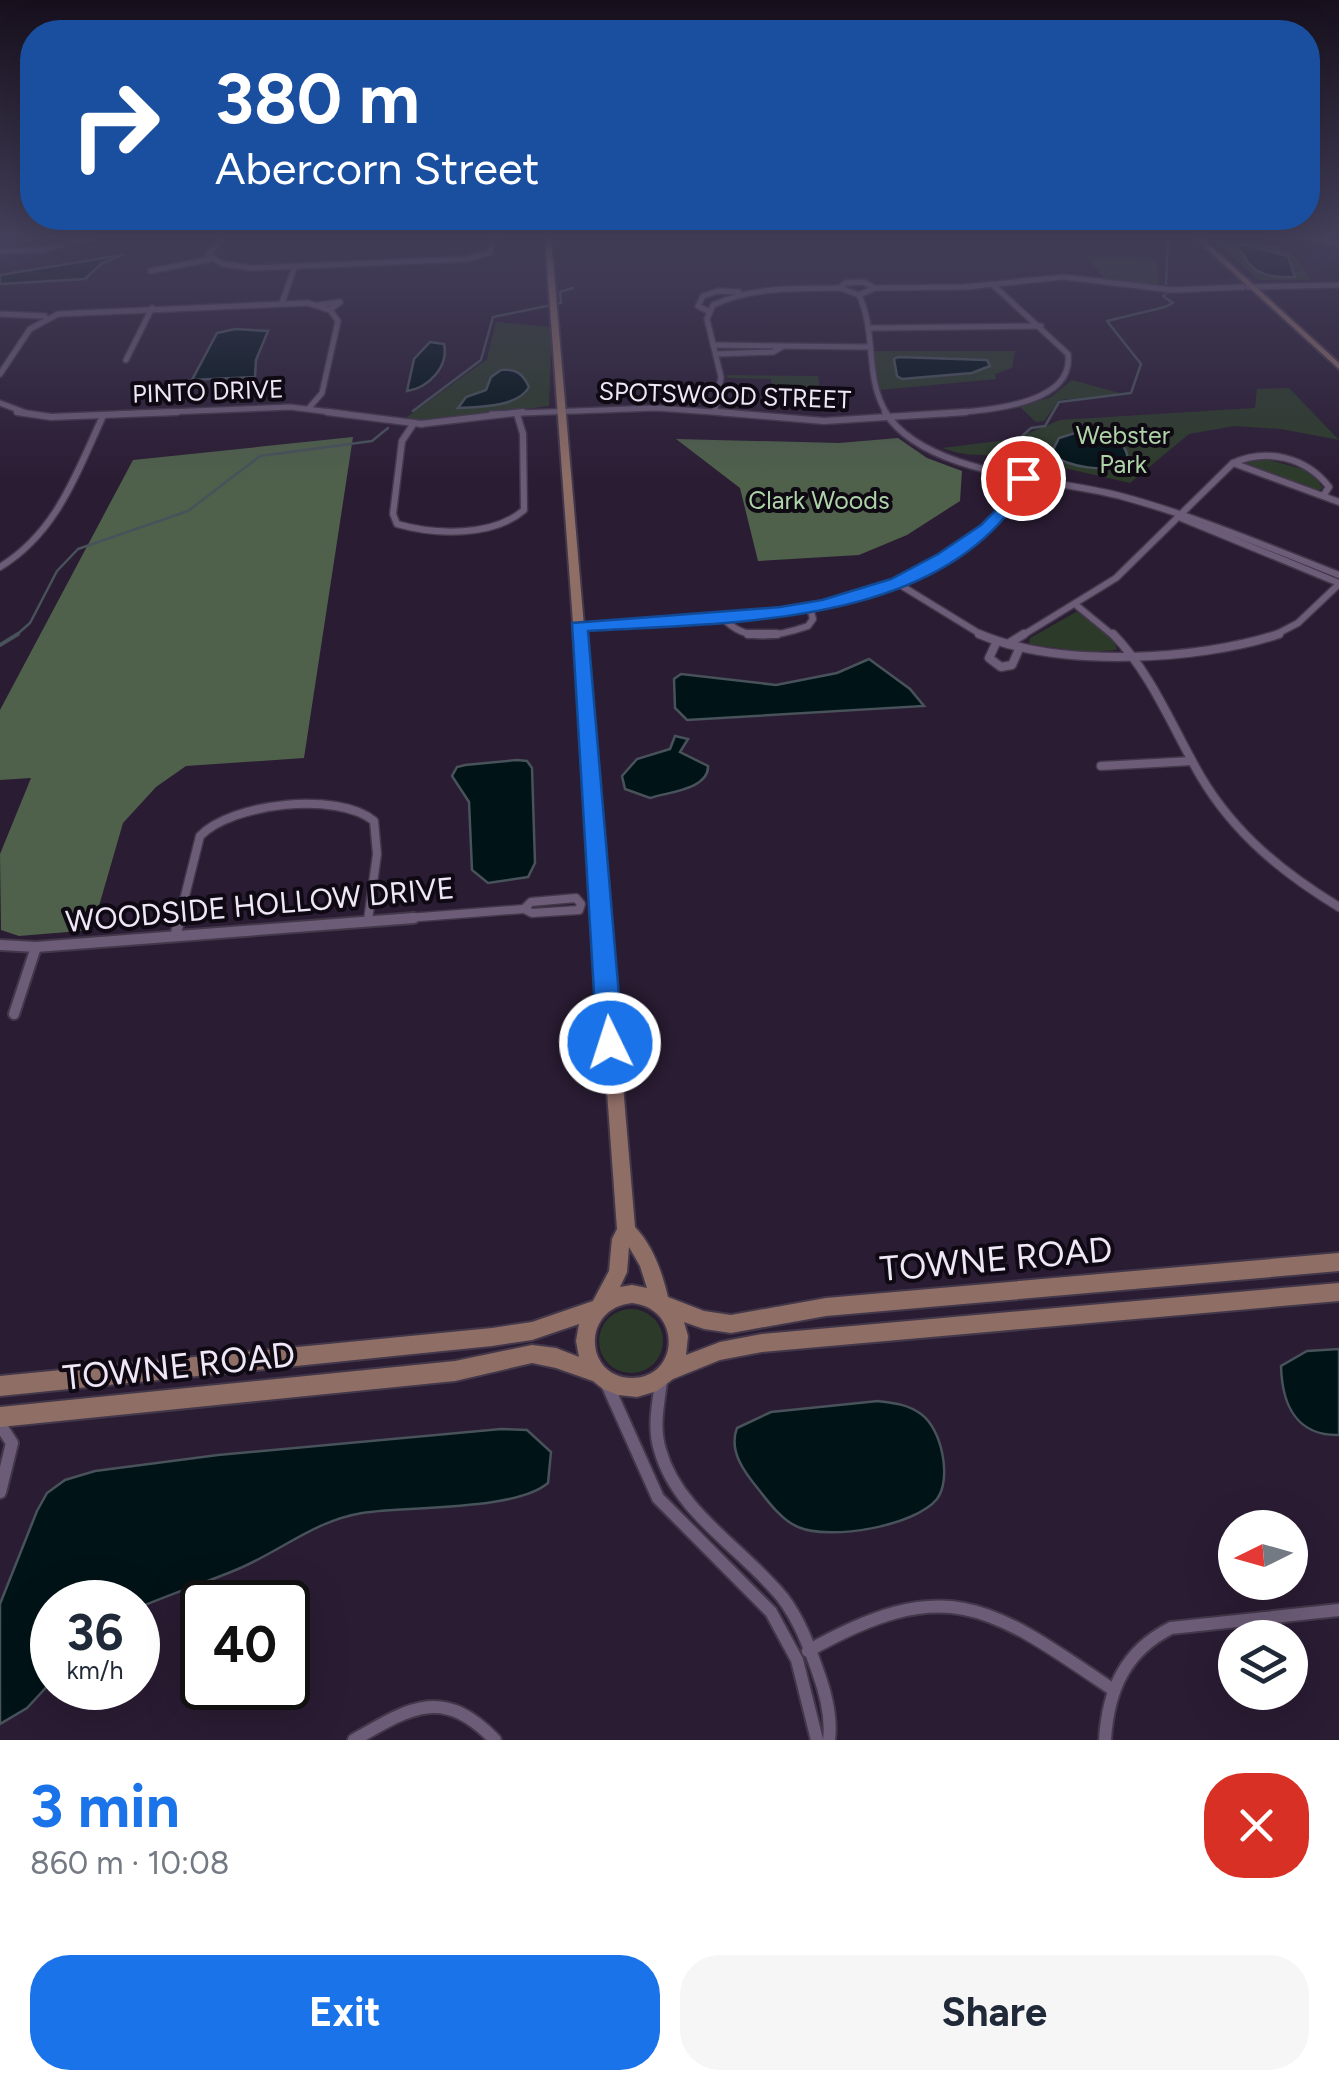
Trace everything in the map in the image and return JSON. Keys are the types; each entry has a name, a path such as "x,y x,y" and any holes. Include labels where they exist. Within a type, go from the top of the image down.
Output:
{"street":[{"path":"0,374 30,328 44,319"},
{"path":"126,360 146,319"},
{"path":"309,408 322,393 337,319"},
{"path":"554,319 626,1231 621,1239 622,1260 586,1341 592,1364 622,1411 648,1483 670,1513 771,1612 797,1660 817,1740"},
{"path":"707,319 721,383 715,410"},
{"path":"871,319 871,375 888,417 935,450 964,461 1087,487 1339,575"},
{"path":"1032,319 1040,326"},
{"path":"1289,319 1339,367"},
{"path":"1293,319 1339,359"},
{"path":"872,328 1040,326"},
{"name":"SPOTSWOOD STREET","path":"560,412 715,410 824,421 1008,405 1050,391 1068,374 1070,360 1060,344 1040,326"},
{"path":"713,346 869,347"},
{"path":"716,354 773,352 782,348"},
{"name":"PINTO DRIVE","path":"0,402 38,417 309,408 417,424 560,412"},
{"path":"417,424 402,441 394,520 412,530 498,526 522,514 523,434 512,415"},
{"path":"0,567 28,551 44,534 103,416"},
{"path":"1008,644 1116,578 1233,463 1258,456 1295,461 1323,478 1329,487 1323,496"},
{"path":"1233,463 1339,502"},
{"path":"578,626 723,618 810,608 897,582 944,558 987,529 1009,506 1025,474"},
{"path":"897,582 948,619 997,641 1065,655 1226,648 1273,637 1309,616 1339,584 1188,524 1179,516"},
{"path":"1076,605 1106,625 1130,653 1216,801 1245,836 1286,872 1339,906"},
{"path":"723,618 733,630 744,634 790,631 812,623 810,608"},
{"path":"997,641 990,658 1000,666 1015,662 1020,647"},
{"path":"1101,766 1192,760"},
{"path":"175,936 196,843 212,824 236,812 336,805 358,808 372,817 378,831 368,921"},
{"name":"WOODSIDE HOLLOW DRIVE","path":"0,945 36,948 524,909 531,902 576,898 581,904 599,903"},
{"path":"14,1014 36,948"},
{"path":"626,1231 634,1236 661,1303 675,1322 678,1344 664,1374 652,1420 660,1459 674,1484 781,1596 810,1649 826,1700 828,1740"},
{"name":"TOWNE ROAD","path":"661,1303 704,1320 731,1324 843,1305 1339,1262"},
{"name":"TOWNE ROAD","path":"664,1374 720,1351 762,1343 1339,1292"},
{"path":"601,1306 631,1293 661,1303"},
{"name":"TOWNE ROAD","path":"6,1385 492,1336 532,1330 601,1306"},
{"name":"TOWNE ROAD","path":"1,1422 455,1371 532,1354 556,1358 601,1376"},
{"path":"601,1376 619,1386 637,1388 664,1374"},
{"path":"0,1492 12,1442 1,1422 6,1385"},
{"path":"726,1566 737,1550"},
{"path":"797,1660 870,1617 904,1608 966,1608 1026,1629 1112,1689"},
{"path":"1105,1740 1112,1689 1134,1652 1146,1640 1170,1628 1339,1610"},
{"path":"354,1740 408,1710 448,1705 474,1716 495,1740"}],"green space":[{"path":"496,322 552,327 549,406 421,422 403,420 487,359"},
{"path":"873,351 1015,351 1012,368 995,374 996,379 880,390"},
{"path":"727,375 818,376 820,393 772,393 771,379"},
{"path":"1072,380 1123,394 1059,400 1044,421 1036,422 1020,407 1051,397"},
{"name":"Webster Park","path":"1289,388 1339,440 1281,429 1234,426 1189,434 1130,483 1051,465 1046,474 1013,467 1007,458 942,448 1014,439 1060,420 1255,408 1257,389"},
{"path":"353,437 304,758 186,766 156,787 123,823 92,930 19,936 1,930 0,854 31,778 0,780 0,710 133,460"},
{"name":"Clark Woods","path":"898,438 927,458 962,471 960,501 907,535 859,555 758,561 740,488 676,439 839,443"},
{"path":"1265,459 1310,471 1323,488 1317,491 1243,462"},
{"path":"1076,612 1101,627 1117,650 1085,652 1029,644 1030,638"},
{"path":"631,1309 653,1319 663,1341 653,1363 631,1373 609,1363 599,1341 609,1319"}],"shaded area":[{"path":"235,329 268,331 256,360 255,377 192,380 217,333"},
{"path":"430,342 444,344 440,368 429,381 407,391 414,359"},
{"path":"894,359 987,360 990,366 972,373 902,379 897,376"},
{"path":"501,370 511,370 524,379 529,387 524,394 508,402 458,408 466,397 486,390 491,377"},
{"path":"1075,433 1103,435 1119,442 1127,455 1127,465 1088,467 1051,454 1059,438"},
{"path":"869,659 910,689 924,706 687,720 675,708 674,679 681,674 776,685 837,673"},
{"path":"675,736 688,739 680,752 708,766 702,780 650,798 625,789 622,776 637,759 670,749"},
{"path":"527,761 532,768 535,863 528,877 488,883 472,870 469,802 452,776 457,767 465,765"},
{"path":"1339,1349 1339,1435 1324,1434 1302,1424 1294,1415 1284,1393 1281,1366 1307,1351"},
{"path":"878,1401 905,1406 921,1414 934,1431 943,1455 944,1479 937,1499 910,1517 850,1531 798,1527 772,1506 739,1461 735,1445 737,1428 771,1412"},
{"path":"501,1429 527,1430 551,1452 548,1483 533,1492 487,1503 345,1517 210,1580 180,1580 180,1592 160,1599 160,1580 30,1580 30,1705 0,1724 0,1604 47,1493 65,1480 95,1471 218,1455"}],"building":[{"path":"1025,449 1041,452 1038,461 1022,458"}],"waterway":[{"path":"413,411 481,360 492,319"},
{"path":"1020,438 1031,428 1045,426 1059,402 1131,393 1141,364 1107,321 1114,319"},
{"path":"16,635 30,623 57,571 78,549 188,511 260,456 372,441 388,428"},
{"path":"0,645 16,635"}],"route":[{"path":"610,1043 578,626 780,613 897,582 944,558 987,529 1009,506 1023,478"}]}
